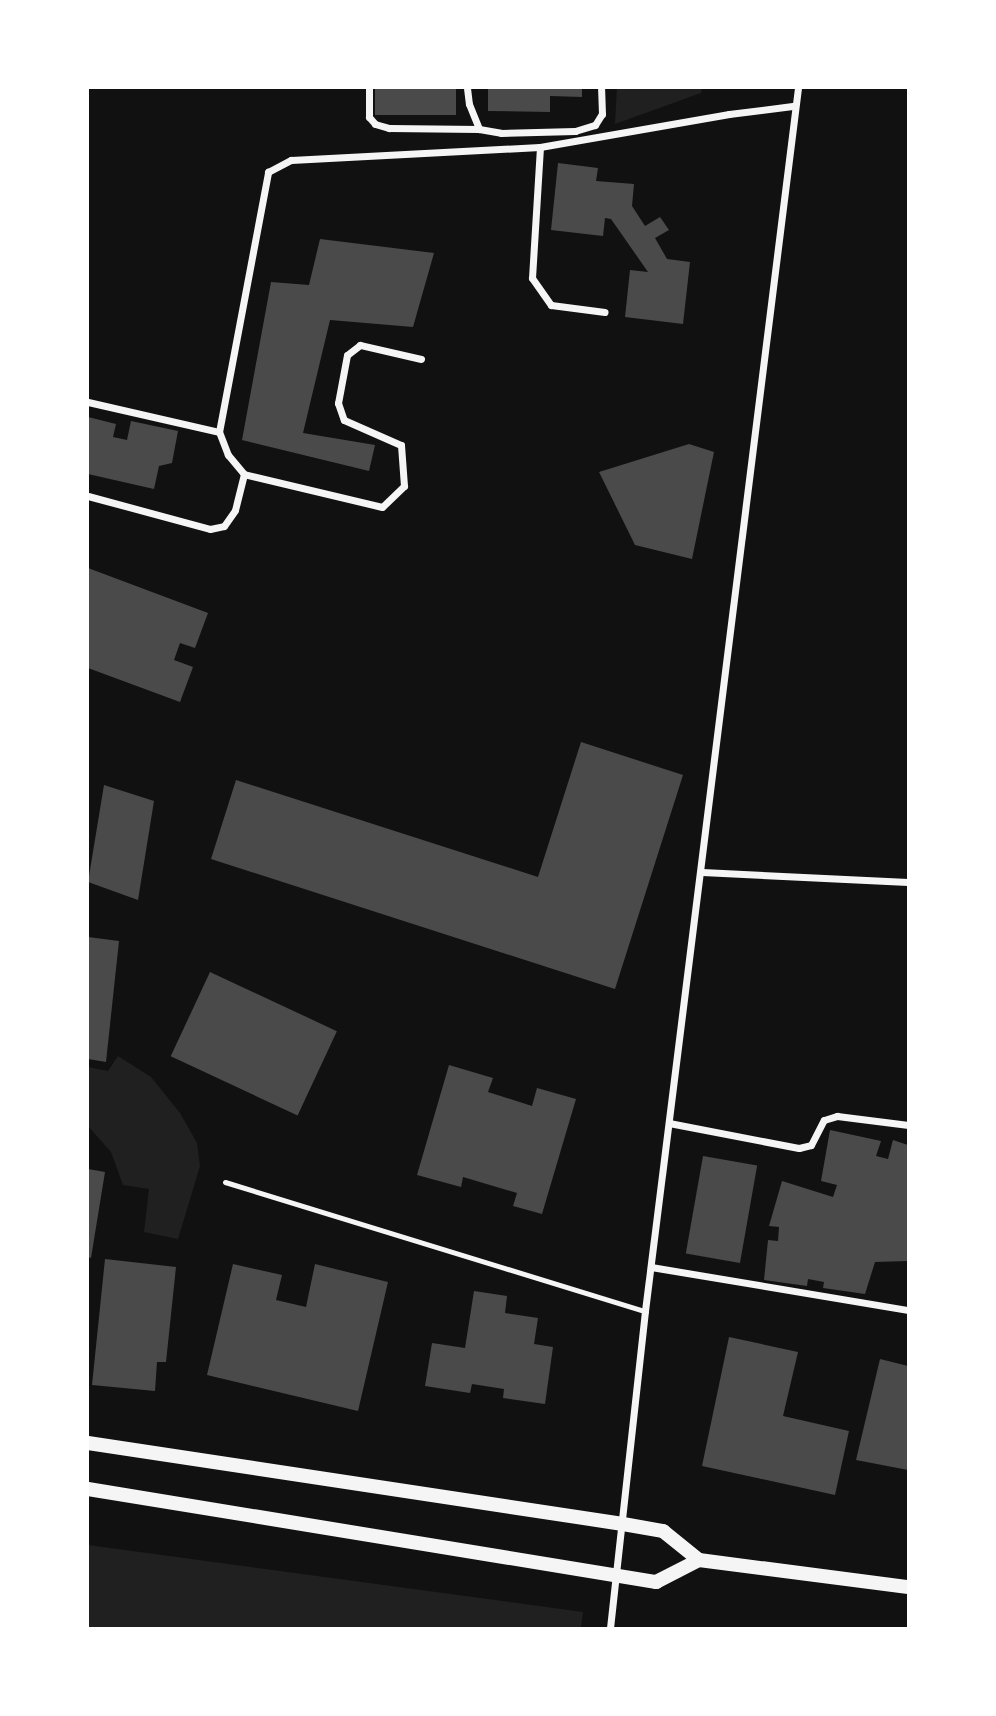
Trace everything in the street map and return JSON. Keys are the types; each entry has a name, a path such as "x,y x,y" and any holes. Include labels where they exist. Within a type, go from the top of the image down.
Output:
{"main road":[{"path":"88,1443 663,1531 699,1560 908,1587"},
{"path":"88,1489 656,1582 699,1560"}],"street":[{"path":"369,88 369,117 375,124 389,128 479,129 526,133 575,131 594,125 602,114 601,88"},
{"path":"467,88 469,104 479,129"},
{"path":"610,1629 645,1311 702,872 797,88"},
{"path":"421,359 360,345 347,355 338,403 344,420 401,445 404,486 382,507 244,474 228,455 219,432 268,172 291,160 540,147 793,106"},
{"path":"540,147 532,278 551,305 605,312"},
{"path":"88,402 219,432"},
{"path":"88,496 210,529 224,526 235,510 244,474"},
{"path":"702,872 908,881"},
{"path":"669,1123 799,1148 811,1145 824,1120 837,1116 908,1125"},
{"path":"651,1267 908,1310"}],"lane":[{"path":"225,1182 645,1311"}],"shaded area":[{"path":"617,88 702,88 701,93 615,124"},
{"path":"118,1056 151,1077 180,1113 197,1143 200,1166 178,1239 144,1232 149,1189 123,1185 111,1152 88,1126 88,1067 108,1071"},
{"path":"88,1545 583,1612 581,1628 88,1628"}],"building":[{"path":"375,88 456,88 456,115 375,115"},
{"path":"488,88 582,88 582,97 550,96 550,112 488,111"},
{"path":"558,163 598,168 596,181 634,184 632,206 645,226 660,217 669,230 655,238 667,259 690,262 683,324 625,317 630,270 648,272 611,219 605,218 603,236 551,230"},
{"path":"320,239 434,253 413,327 330,320 303,433 375,445 369,471 242,440 271,282 309,285"},
{"path":"88,417 116,424 113,437 127,440 131,421 178,431 172,463 159,466 154,489 88,474"},
{"path":"689,444 714,452 692,559 635,545 599,472"},
{"path":"88,568 208,613 195,648 180,643 174,660 193,667 180,702 88,668"},
{"path":"581,742 683,775 615,989 211,859 236,780 538,877"},
{"path":"104,785 154,801 138,900 88,882"},
{"path":"88,937 119,941 106,1062 88,1059"},
{"path":"210,972 337,1031 298,1115 171,1056"},
{"path":"449,1065 493,1078 488,1092 532,1106 537,1088 576,1099 542,1214 513,1206 517,1193 463,1177 461,1187 417,1175"},
{"path":"830,1130 881,1141 876,1156 888,1159 893,1140 908,1145 908,1261 875,1262 865,1294 823,1288 824,1282 808,1279 807,1286 764,1280 768,1240 778,1241 779,1227 769,1226 782,1181 833,1197 837,1185 821,1181"},
{"path":"703,1156 757,1166 740,1263 686,1253"},
{"path":"88,1169 105,1172 91,1258 88,1257"},
{"path":"105,1259 176,1267 166,1362 157,1362 155,1391 92,1385"},
{"path":"233,1264 282,1275 276,1300 306,1307 315,1264 388,1282 358,1411 207,1375"},
{"path":"474,1291 507,1296 505,1313 538,1318 534,1344 553,1347 545,1404 503,1398 504,1389 472,1384 470,1393 425,1386 432,1343 465,1348"},
{"path":"729,1337 798,1352 783,1416 849,1431 835,1495 702,1466"},
{"path":"880,1359 908,1366 908,1470 856,1460"}]}
